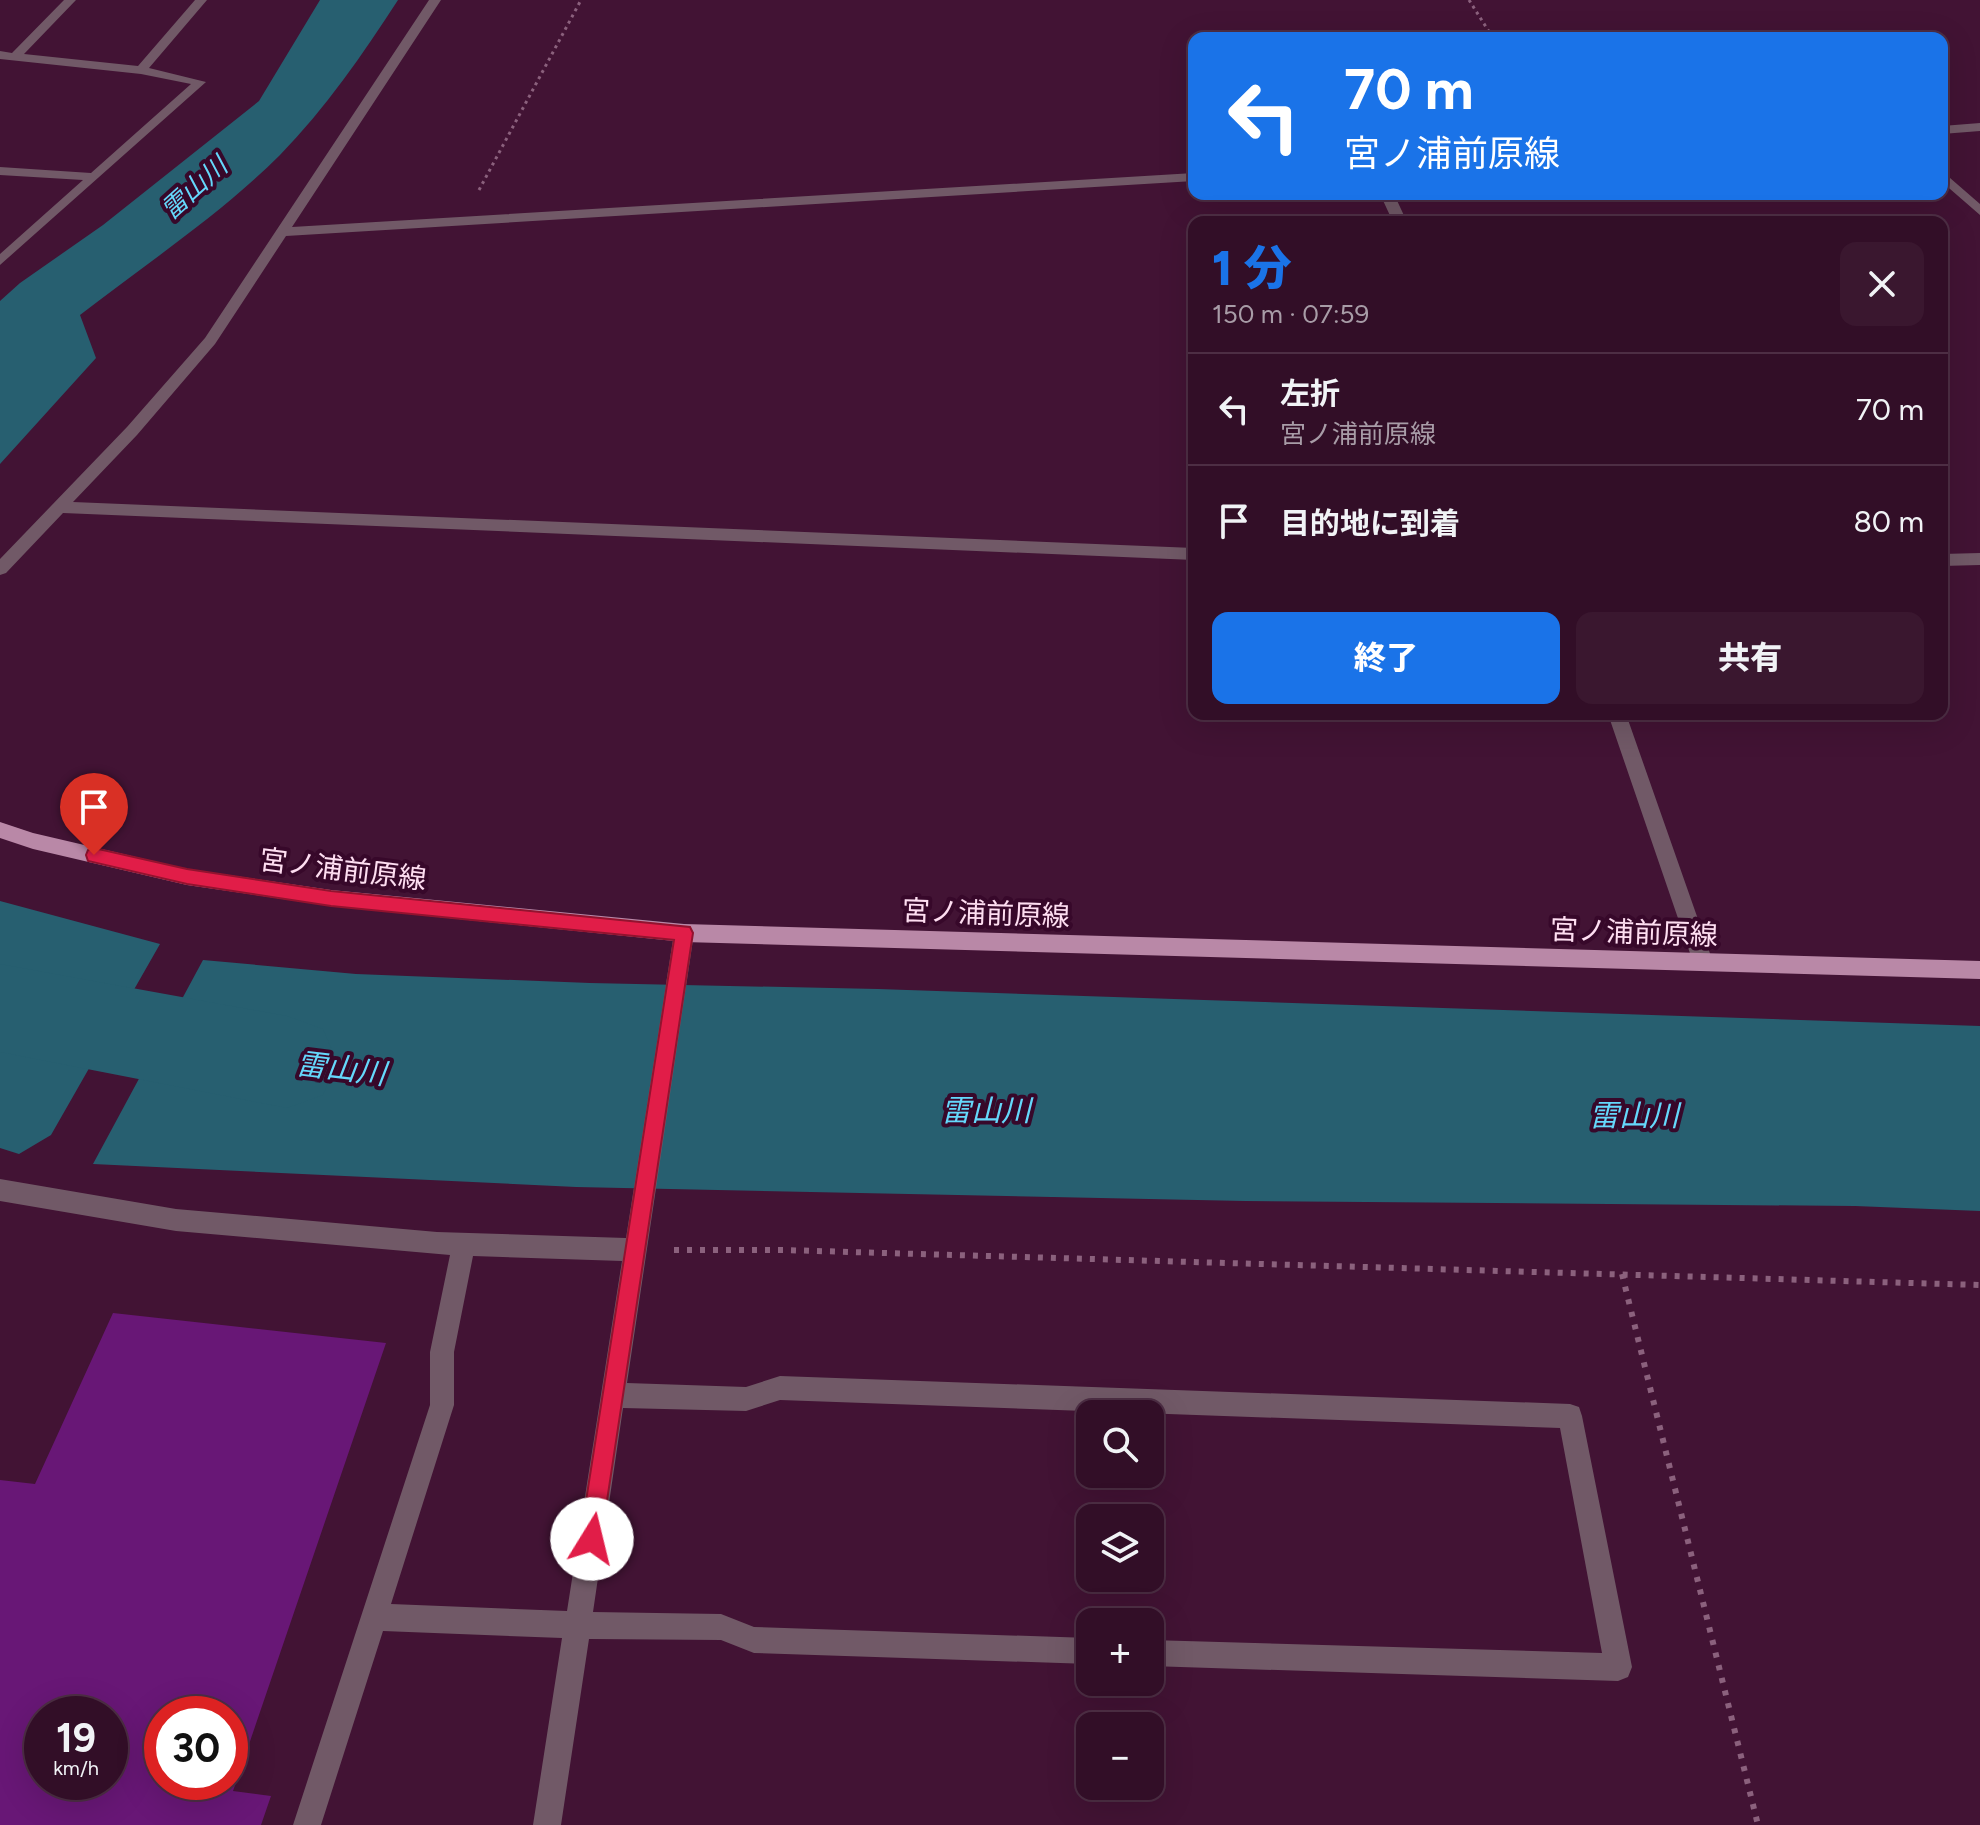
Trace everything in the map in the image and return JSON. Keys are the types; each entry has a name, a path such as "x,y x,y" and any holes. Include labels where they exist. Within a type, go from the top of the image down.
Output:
{"main road":[{"name":"宮ノ浦前原線","path":"0,830 33,841 187,877 331,898 684,933 1980,970"}],"street":[{"path":"15,57 70,0"},
{"path":"141,70 201,0"},
{"path":"0,569 132,431 210,341 435,0"},
{"path":"0,55 141,70 200,82 0,261"},
{"path":"1948,130 1980,127"},
{"path":"0,171 95,177"},
{"path":"280,232 1188,177"},
{"path":"1948,181 1980,211"},
{"path":"56,507 1188,554"},
{"path":"1948,560 1980,559"},
{"path":"1619,720 1703,962"},
{"path":"547,1825 684,933"},
{"path":"0,1190 176,1220 464,1243 637,1250"},
{"path":"307,1825 442,1405 442,1352 464,1243"},
{"path":"614,1395 746,1399 780,1388 1570,1416 1618,1667 1164,1653"},
{"path":"375,1617 721,1627 754,1640 1076,1651"}],"path":[{"path":"462,223 581,0"},
{"path":"1469,0 1489,32"},
{"path":"637,1250 783,1250 1980,1285"},
{"path":"1622,1274 1758,1825"}],"water":[{"path":"320,0 398,0 343,80 280,155 208,218 80,315 96,358 0,464 0,301 20,283 103,225 259,101"},
{"path":"0,901 160,944 51,1135 19,1154 0,1148"},
{"path":"203,960 356,974 590,983 878,989 1980,1026 1980,1211 1855,1206 1245,1201 576,1187 93,1164"}],"building":[{"path":"113,1313 386,1343 248,1747 248,1696 144,1696 144,1800 248,1800 248,1793 271,1796 261,1825 0,1825 0,1480 35,1484"}],"waterway":[{"name":"雷山川","path":"0,1008 287,1062"}],"route":[{"path":"94,855 187,877 331,898 684,933 592,1539"}]}
